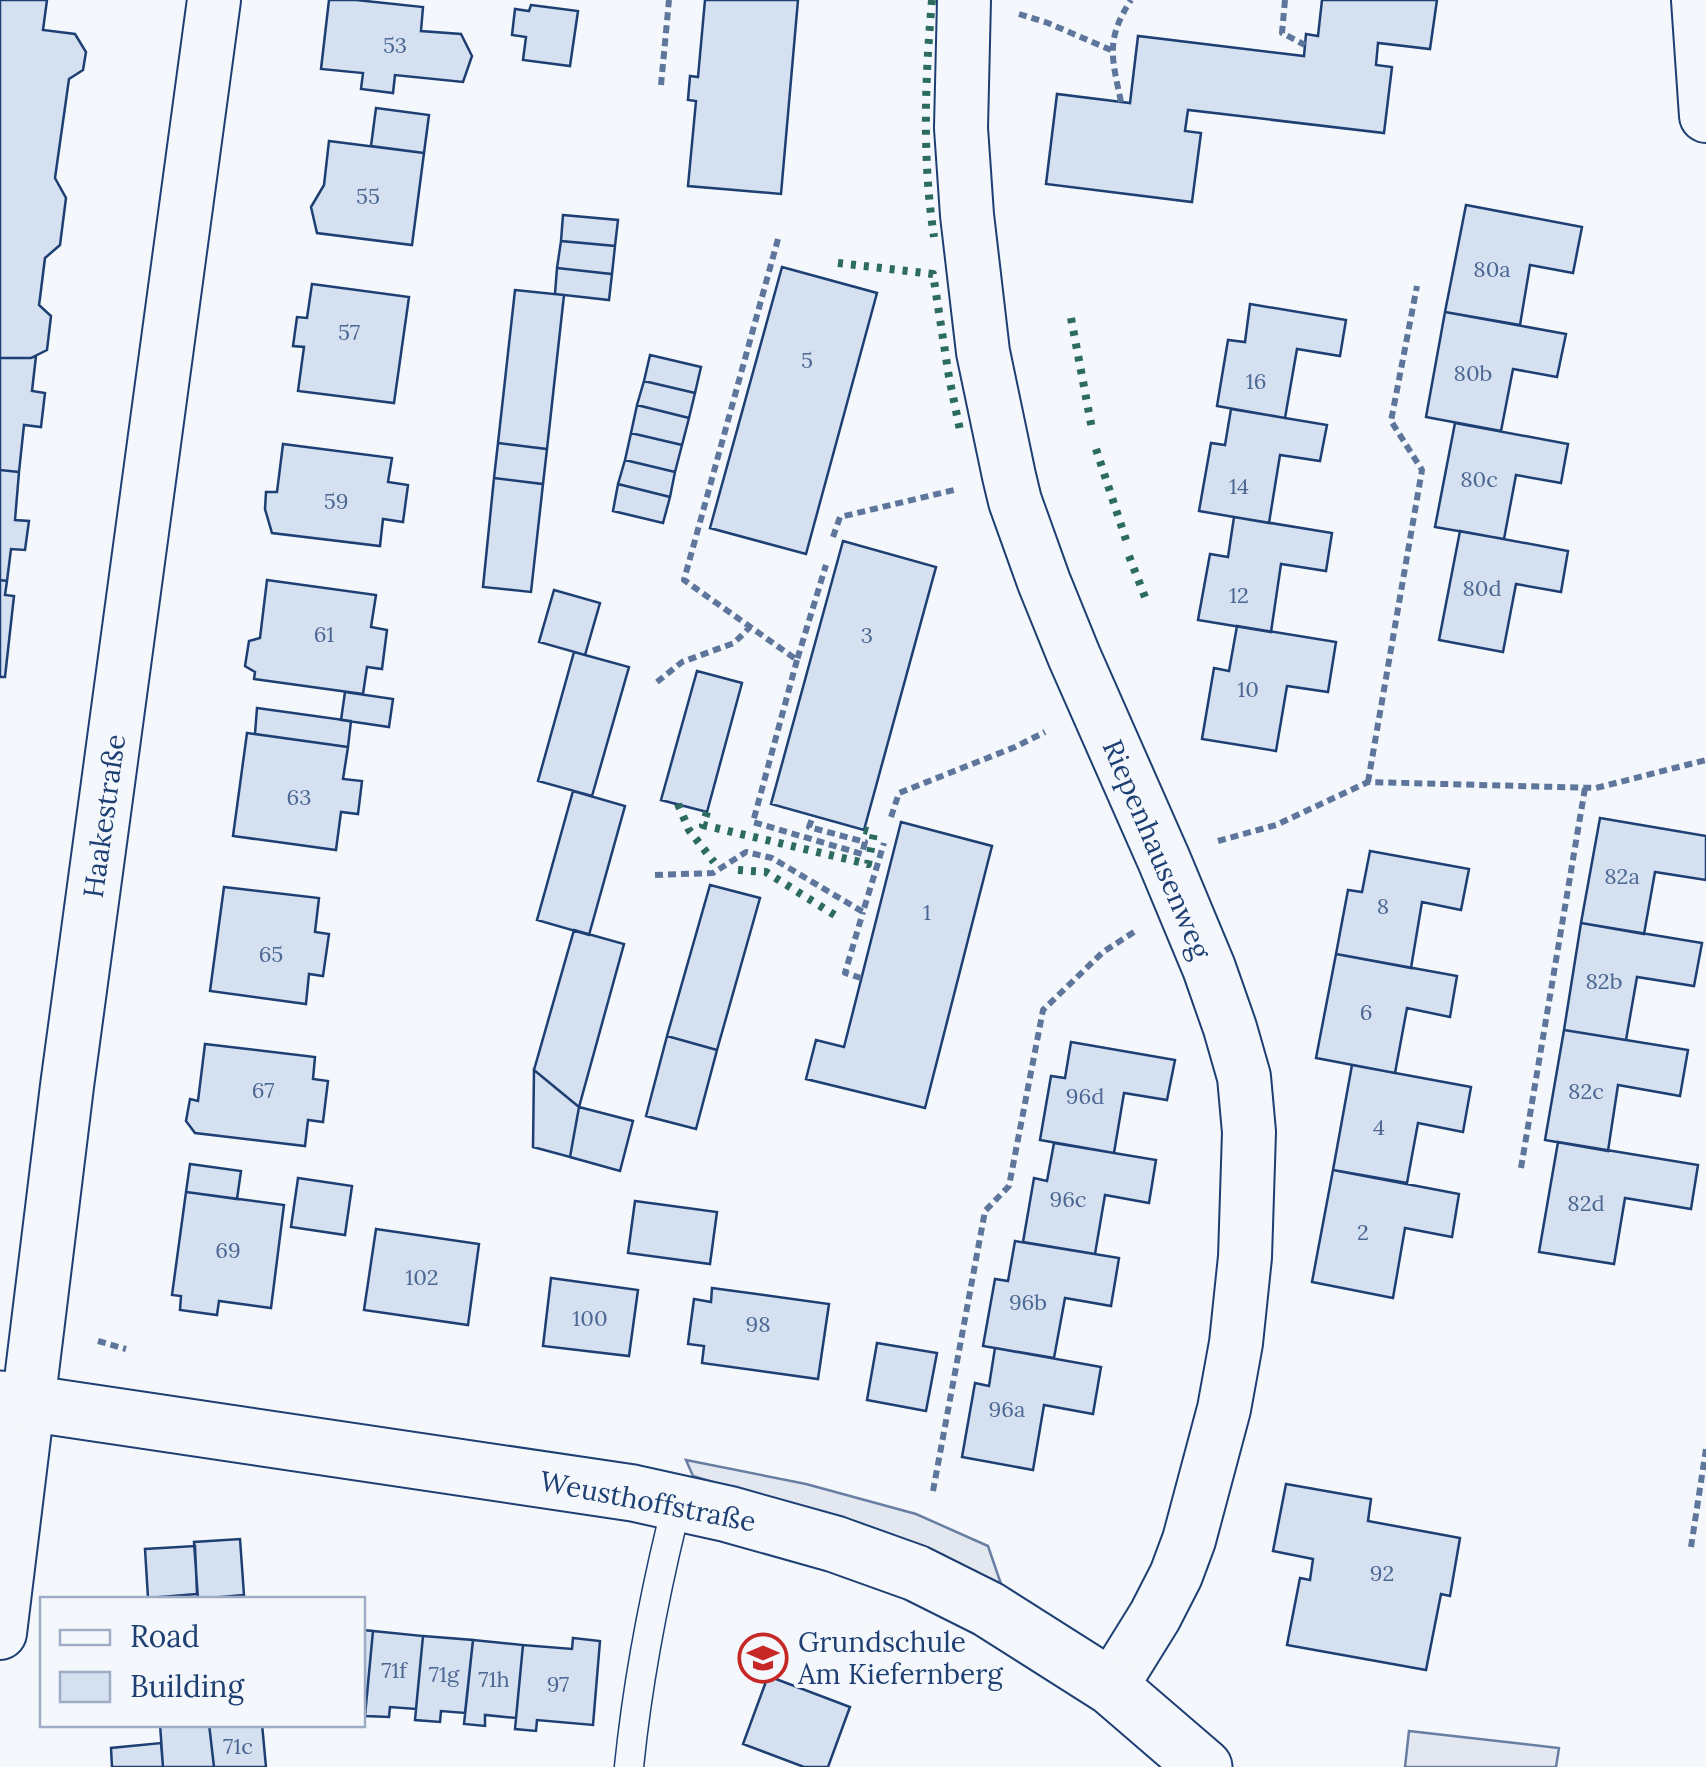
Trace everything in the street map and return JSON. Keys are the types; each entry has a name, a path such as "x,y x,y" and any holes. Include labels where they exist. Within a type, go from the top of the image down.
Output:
{"street":[{"name":"Haakestraße","path":"0,1633 15,1401 70,1067 214,0"},
{"name":"Riepenhausenweg","path":"964,0 961,128 973,274 998,434 1044,582 1209,968 1244,1077 1249,1132 1245,1257 1224,1409 1176,1575 1112,1688"},
{"path":"1701,27 1706,116"},
{"name":"Weusthoffstraße","path":"15,1401 632,1493 728,1514 835,1544 916,1573 988,1609 1112,1688 1204,1767"}],"lane":[{"path":"629,1767 648,1632 678,1503"}],"path":[{"path":"661,85 670,0"},
{"path":"1121,102 1111,50 1119,19 1132,0"},
{"path":"1285,0 1282,33 1305,45"},
{"path":"1020,14 1111,50"},
{"path":"778,238 684,580 797,660"},
{"path":"1368,782 1422,470 1392,421 1417,286"},
{"path":"833,537 840,517 934,495"},
{"path":"813,816 810,828 866,842 862,854 753,822 826,565"},
{"path":"657,682 682,662 734,644 750,627"},
{"path":"891,817 899,794 1015,747"},
{"path":"1223,840 1276,825 1368,782 1596,788 1706,760"},
{"path":"1521,1168 1585,788"},
{"path":"861,978 845,973 884,843"},
{"path":"655,874 713,873 746,852 772,858 863,912"},
{"path":"933,1491 984,1211 1009,1186 1044,1010 1103,952"},
{"path":"98,1341 126,1349"},
{"path":"1692,1547 1706,1448"}],"shaded area":[{"path":"686,1460 806,1484 916,1514 988,1546 1001,1584 905,1540 693,1476"},
{"path":"1409,1731 1559,1748 1556,1767 1405,1767"}],"building":[{"path":"0,0 47,0 43,30 75,34 86,52 83,70 69,79 55,178 66,198 60,245 45,258 39,305 51,316 47,350 31,358 0,358"},
{"path":"329,0 423,7 421,31 461,34 472,56 463,82 395,75 393,93 361,89 363,73 321,69"},
{"path":"705,0 798,0 781,194 688,186 696,101 688,100 690,76 698,77"},
{"path":"1322,0 1437,0 1430,49 1378,43 1376,65 1392,67 1384,133 1188,110 1185,131 1201,133 1192,202 1046,184 1057,94 1130,103 1138,36 1304,56 1306,34 1318,36"},
{"path":"531,5 578,11 570,66 523,60 526,37 512,35 515,9 529,11"},
{"path":"376,108 429,115 424,153 371,146"},
{"path":"329,141 424,153 412,245 317,233 311,207 324,185"},
{"path":"1466,205 1582,227 1573,273 1530,265 1520,325 1445,312"},
{"path":"563,215 618,220 615,246 561,241"},
{"path":"561,241 615,246 612,274 557,268"},
{"path":"782,267 877,293 806,554 710,528"},
{"path":"557,268 612,274 609,300 555,294"},
{"path":"312,284 409,297 394,403 298,391 304,347 293,346 297,317 307,318"},
{"path":"515,290 564,295 547,449 498,443"},
{"path":"1250,304 1346,320 1340,356 1297,349 1285,418 1217,406 1228,340 1245,342"},
{"path":"1445,312 1566,334 1557,377 1513,369 1501,431 1426,417"},
{"path":"650,355 701,367 695,393 644,381"},
{"path":"36,356 32,391 45,393 41,427 24,425 19,472 0,470 0,358"},
{"path":"644,381 695,393 689,418 637,405"},
{"path":"637,405 689,418 682,445 631,433"},
{"path":"1231,409 1327,425 1320,461 1280,455 1269,523 1199,511 1211,443 1225,445"},
{"path":"1455,423 1568,444 1561,483 1516,475 1504,539 1435,527"},
{"path":"631,433 682,445 675,472 625,460"},
{"path":"498,443 547,449 543,484 494,478"},
{"path":"283,444 392,458 388,482 408,485 403,522 383,519 380,546 272,533 265,509 266,492 277,492"},
{"path":"625,460 675,472 670,497 618,484"},
{"path":"0,470 19,472 15,520 29,521 25,550 11,549 7,581 0,580"},
{"path":"494,478 543,484 531,592 483,587"},
{"path":"618,484 670,497 663,523 613,511"},
{"path":"1234,517 1332,533 1326,571 1281,564 1271,632 1198,620 1210,554 1228,557"},
{"path":"1460,531 1568,551 1561,592 1516,584 1503,652 1439,640"},
{"path":"843,541 936,567 864,830 771,804"},
{"path":"0,580 7,581 5,595 14,596 5,677 0,677"},
{"path":"267,580 376,595 371,627 387,630 382,669 367,667 363,694 254,679 255,672 245,666 249,641 260,638"},
{"path":"554,590 600,603 585,655 539,642"},
{"path":"1237,626 1336,642 1328,692 1287,686 1276,751 1202,739 1214,668 1229,671"},
{"path":"574,652 629,667 592,796 538,781"},
{"path":"697,671 742,683 707,812 661,800"},
{"path":"345,692 393,699 389,727 341,720"},
{"path":"257,708 351,721 348,747 255,734"},
{"path":"247,733 348,747 343,779 362,781 358,814 341,812 336,850 233,836"},
{"path":"573,791 625,806 589,935 537,920"},
{"path":"1600,818 1706,836 1706,880 1655,872 1644,934 1581,923"},
{"path":"901,822 992,846 925,1108 806,1079 816,1040 844,1047"},
{"path":"1370,851 1469,869 1461,910 1422,902 1411,968 1336,954 1348,890 1362,892"},
{"path":"710,885 760,898 717,1050 667,1036"},
{"path":"224,887 319,898 315,932 329,934 323,976 309,974 306,1004 210,991"},
{"path":"1581,923 1702,943 1694,986 1637,977 1626,1040 1564,1030"},
{"path":"574,930 624,944 579,1107 534,1070"},
{"path":"1336,954 1457,976 1450,1017 1407,1008 1395,1073 1316,1058"},
{"path":"1564,1030 1688,1050 1680,1096 1618,1085 1608,1151 1545,1140"},
{"path":"667,1036 717,1050 696,1129 646,1116"},
{"path":"1071,1042 1175,1060 1167,1100 1124,1093 1114,1153 1040,1140 1051,1076 1065,1078"},
{"path":"205,1044 315,1057 313,1079 328,1081 323,1122 308,1120 305,1146 195,1133 186,1121 190,1099 198,1101"},
{"path":"1352,1065 1471,1087 1463,1132 1418,1123 1407,1183 1333,1170"},
{"path":"534,1070 579,1107 570,1157 533,1147"},
{"path":"579,1107 633,1121 620,1171 570,1157"},
{"path":"1558,1142 1698,1165 1691,1209 1625,1198 1614,1264 1539,1252"},
{"path":"1054,1143 1156,1160 1149,1203 1105,1195 1095,1254 1023,1242 1034,1178 1047,1181"},
{"path":"190,1164 241,1171 237,1199 186,1192"},
{"path":"1333,1170 1459,1194 1452,1237 1405,1228 1393,1298 1312,1282"},
{"path":"298,1178 352,1186 345,1235 291,1227"},
{"path":"186,1192 284,1205 271,1308 219,1301 217,1315 180,1310 181,1296 172,1295"},
{"path":"635,1201 717,1212 710,1264 628,1253"},
{"path":"376,1229 479,1244 468,1325 364,1310"},
{"path":"1015,1241 1119,1258 1111,1306 1065,1298 1054,1358 983,1346 995,1279 1008,1281"},
{"path":"551,1278 638,1290 629,1356 543,1346"},
{"path":"712,1288 829,1304 818,1379 702,1363 704,1346 688,1344 694,1299 711,1302"},
{"path":"877,1343 937,1353 926,1411 867,1400"},
{"path":"995,1348 1101,1367 1093,1414 1044,1405 1033,1470 962,1457 975,1383 989,1386"},
{"path":"1286,1484 1371,1499 1368,1521 1460,1538 1450,1596 1441,1594 1426,1670 1287,1645 1300,1578 1310,1580 1313,1559 1273,1551"},
{"path":"240,1539 244,1595 198,1597 194,1542"},
{"path":"195,1546 197,1594 148,1597 145,1549"},
{"path":"365,1630 373,1631 365,1704"},
{"path":"373,1631 423,1636 416,1709 390,1707 389,1717 365,1716"},
{"path":"423,1636 473,1640 465,1713 441,1711 440,1722 415,1720"},
{"path":"573,1638 600,1641 593,1725 537,1720 536,1731 515,1729 523,1645 572,1649"},
{"path":"473,1640 523,1645 516,1718 485,1715 485,1726 464,1724"},
{"path":"768,1676 850,1707 828,1767 804,1767 743,1744"},
{"path":"160,1727 209,1727 214,1767 163,1767"},
{"path":"209,1727 262,1727 266,1767 214,1767"},
{"path":"161,1743 163,1767 112,1767 111,1748"}],"hedge":[{"path":"932,0 926,119 934,237"},
{"path":"838,263 933,274 961,435"},
{"path":"1071,318 1092,429"},
{"path":"1096,449 1126,540"},
{"path":"1129,556 1145,597"},
{"path":"678,804 689,830 714,862"},
{"path":"707,812 703,825 868,864 874,833 864,830"},
{"path":"738,870 766,872 841,919"}],"place":[{"name":"Grundschule Am Kiefernberg","path":"763,1658"}]}
